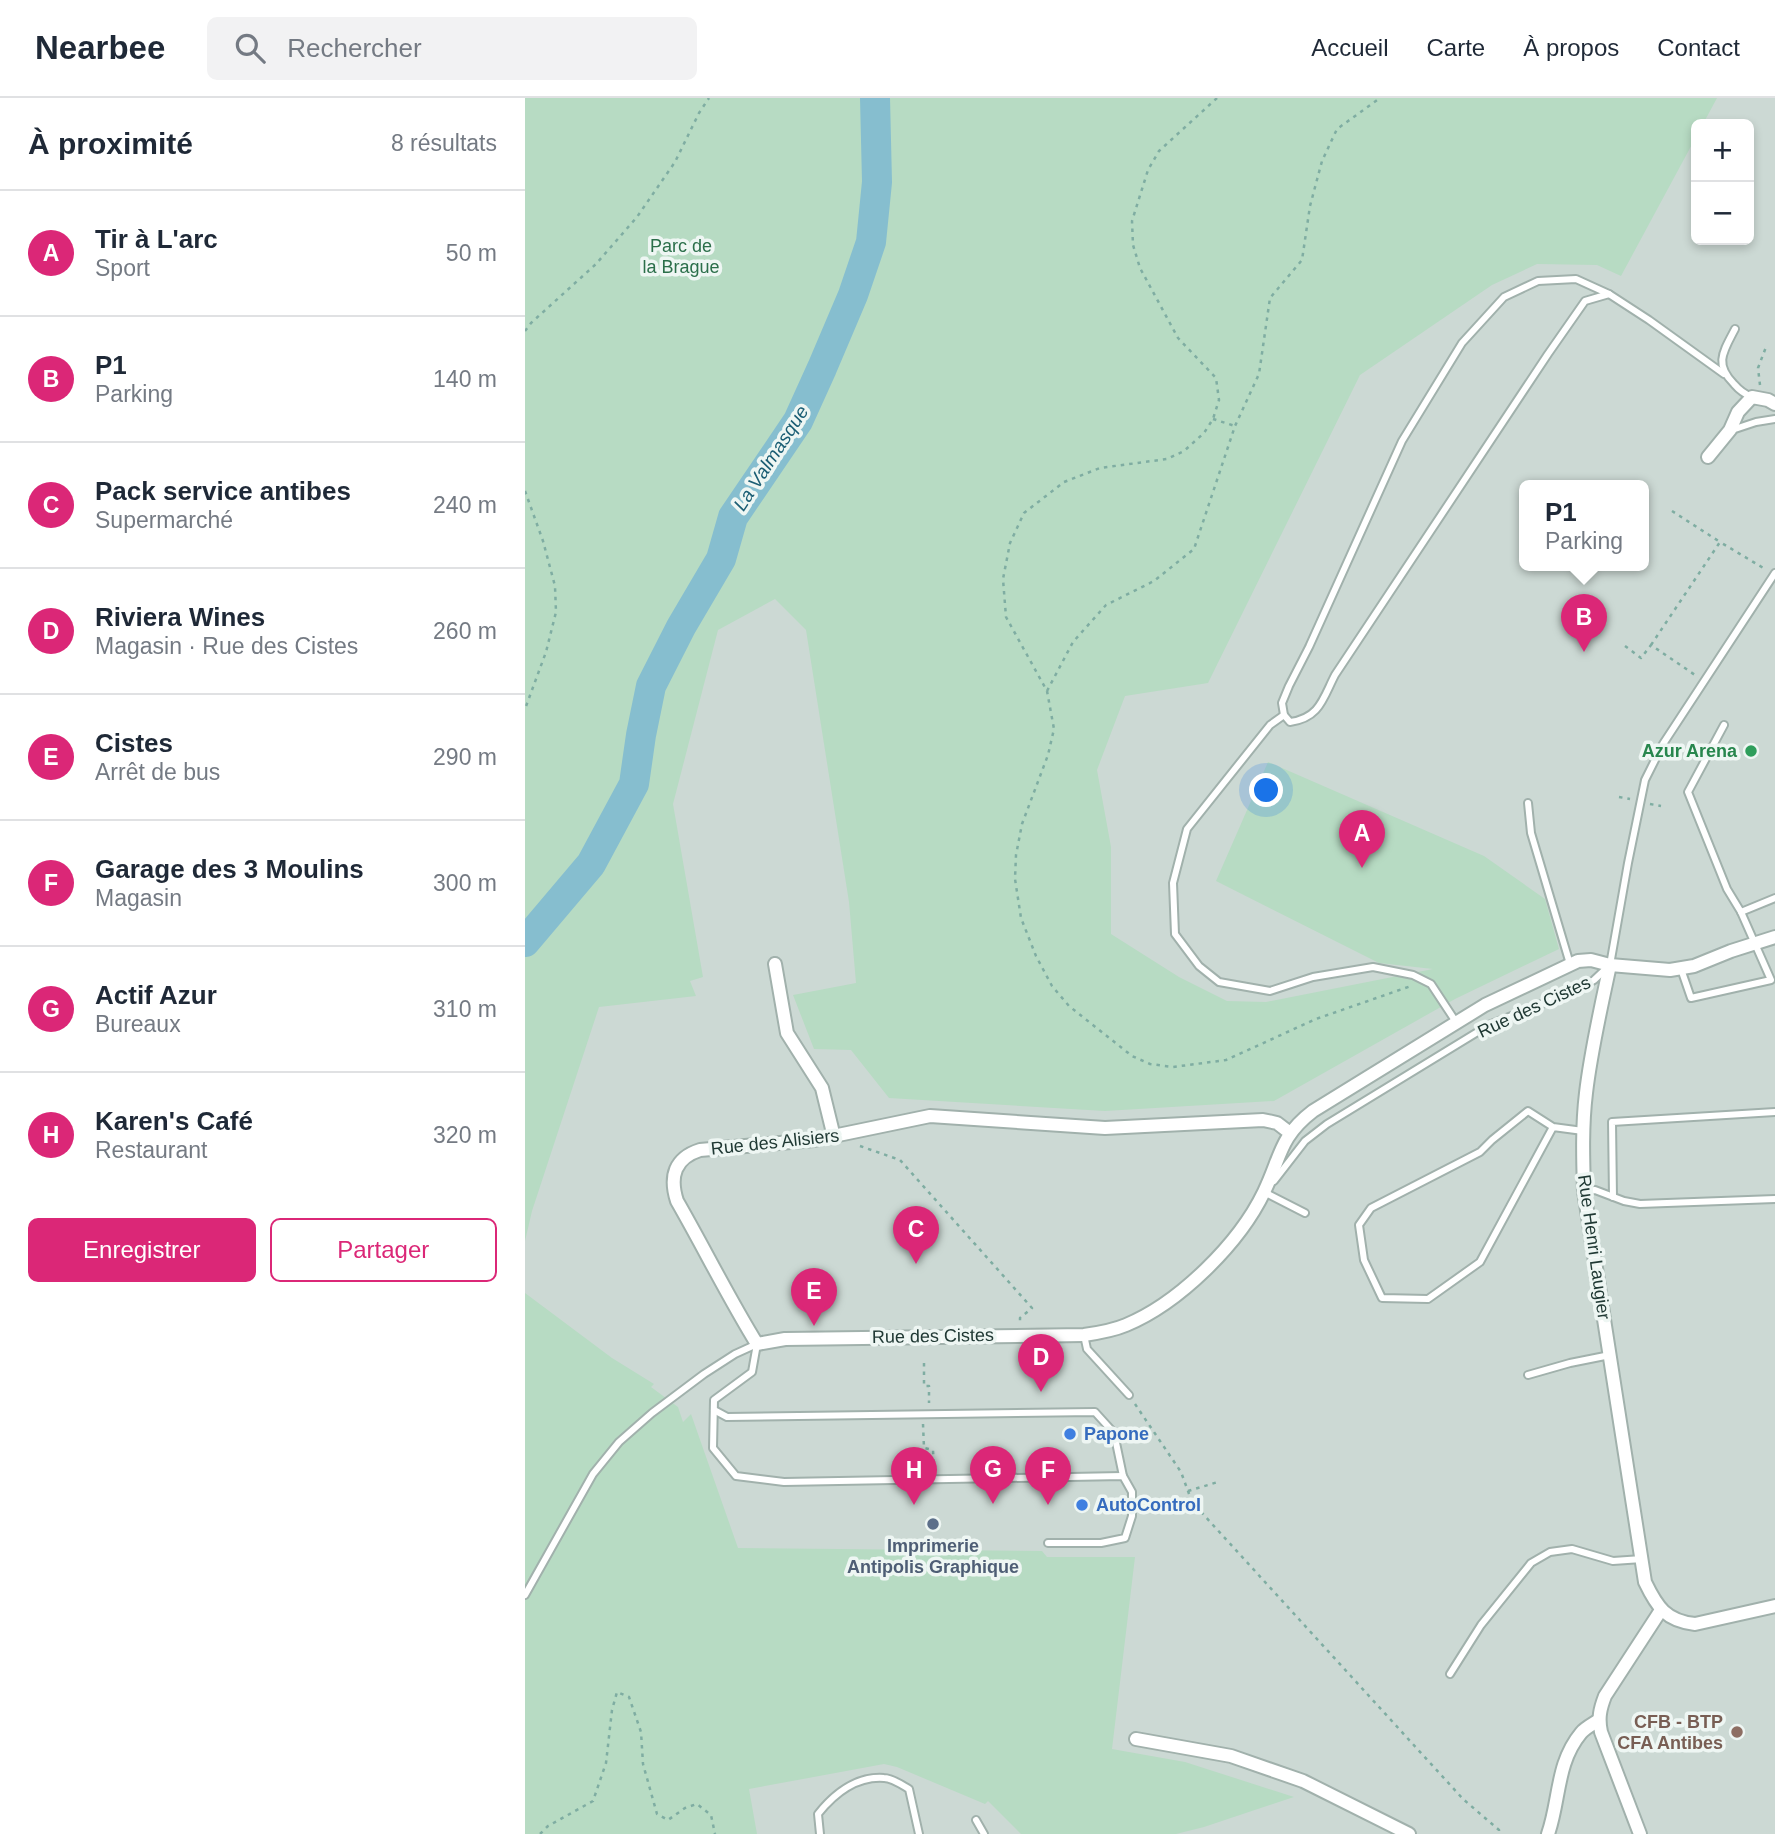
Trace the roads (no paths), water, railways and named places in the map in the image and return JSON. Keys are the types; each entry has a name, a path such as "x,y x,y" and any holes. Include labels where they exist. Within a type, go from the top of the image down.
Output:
{"street":[{"path":"1708,457 1730,430 1738,412 1752,397 1772,402"},
{"path":"1610,965 1650,970 1681,969 1775,937"},
{"name":"Rue des Cistes","path":"757,1343 786,1339 1084,1335 1102,1333 1138,1320 1170,1299 1223,1253 1264,1193 1279,1153 1299,1122 1485,1005 1570,964 1591,960 1610,965"},
{"path":"775,964 787,1033 822,1088 834,1137"},
{"name":"Rue Henri Laugier","path":"1610,965 1586,1093 1583,1131 1584,1191 1645,1581 1661,1610"},
{"name":"Rue des Alisiers","path":"757,1343 677,1201 674,1192 675,1169 688,1154 700,1150 834,1137 930,1116 1105,1128 1263,1120 1277,1123 1290,1133"},
{"path":"1640,1834 1601,1732 1600,1708 1605,1696 1661,1610 1682,1623 1695,1624 1775,1606"},
{"path":"1548,1834 1560,1772 1569,1750 1582,1731 1599,1720"},
{"path":"1136,1740 1231,1756 1303,1781 1409,1834"}],"lane":[{"path":"1609,294 1585,301 1335,675 1316,711 1303,720 1290,722 1284,715 1282,703 1310,647 1402,441 1462,343 1504,297 1538,281 1576,279 1609,294 1649,320 1724,374 1743,394 1752,397"},
{"path":"1724,374 1721,362 1735,329"},
{"path":"1730,430 1775,419"},
{"path":"1610,965 1645,780 1663,744 1775,573"},
{"path":"1284,715 1270,725 1187,830 1173,883 1175,934 1199,966 1219,982 1270,991 1313,976 1373,967 1425,980 1431,984 1456,1022"},
{"path":"1681,969 1691,998 1771,980 1741,912 1727,889 1688,792 1724,725"},
{"path":"1528,803 1531,832 1570,964"},
{"path":"1741,912 1775,898"},
{"name":"Rue des Cistes","path":"1264,1193 1305,1141 1327,1125 1489,1025 1579,989 1610,965"},
{"path":"1553,1128 1480,1262 1428,1299 1382,1298 1364,1260 1359,1225 1371,1208 1480,1152 1528,1111 1553,1128 1583,1131"},
{"path":"1613,1197 1612,1122 1775,1112"},
{"path":"1584,1191 1594,1190 1640,1204 1775,1199"},
{"path":"1264,1193 1305,1213"},
{"path":"1084,1335 1087,1349 1129,1395"},
{"path":"757,1343 752,1372 714,1400 713,1448 736,1476 784,1482 1123,1476"},
{"path":"525,1595 593,1474 619,1442 704,1374 757,1343"},
{"path":"1528,1375 1609,1355"},
{"path":"714,1409 726,1417 1095,1412 1114,1433 1123,1476 1132,1492 1132,1516 1125,1538 1101,1542 1048,1543"},
{"path":"1450,1674 1481,1625 1531,1563 1550,1552 1572,1549 1613,1561 1642,1559"},
{"path":"820,1834 818,1814 845,1787 866,1780 886,1778 909,1789 919,1834"},
{"path":"976,1820 983,1834"}],"waterway":[{"name":"La Valmasque","path":"525,942 591,864 634,784 651,686 681,627 721,559 733,517 798,421 853,295 871,242 877,182 875,98"}],"place":[{"name":"P1","path":"1584,652"},
{"name":"Azur Arena","path":"1751,751"},
{"name":"Tir à L'arc","path":"1362,868"},
{"name":"Pack service antibes","path":"916,1264"},
{"name":"Cistes","path":"814,1326"},
{"name":"Riviera Wines","path":"1041,1392"},
{"name":"Papone","path":"1070,1434"},
{"name":"Actif Azur","path":"993,1504"},
{"name":"Karen's Café","path":"914,1505"},
{"name":"Garage des 3 Moulins","path":"1048,1505"},
{"name":"AutoControl","path":"1082,1505"},
{"name":"Imprimerie Antipolis Graphique","path":"933,1524"},
{"name":"CFB - BTP CFA Antibes","path":"1737,1732"}],"park label":[{"name":"Parc de la Brague","path":"681,256"}]}
